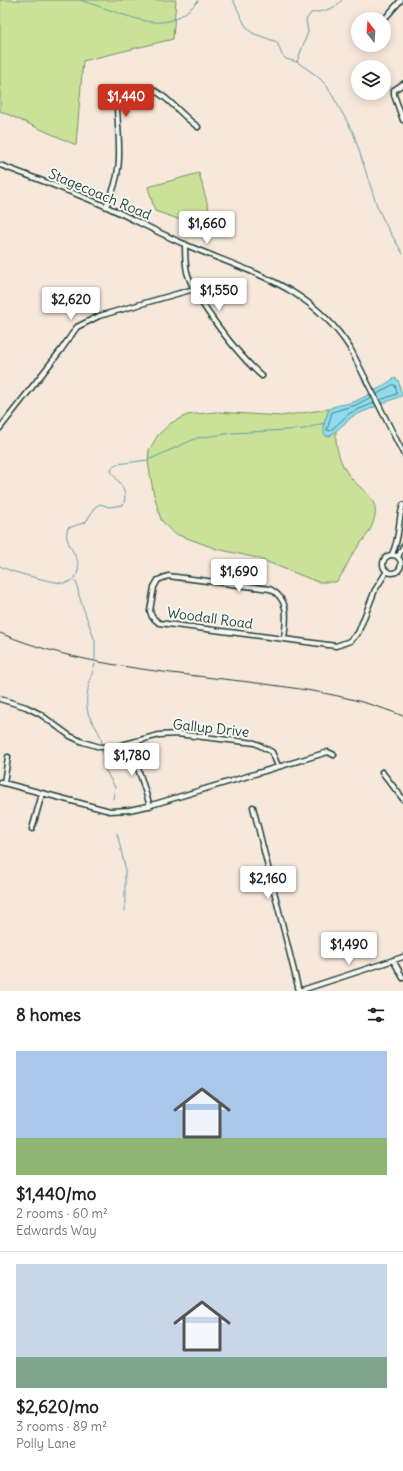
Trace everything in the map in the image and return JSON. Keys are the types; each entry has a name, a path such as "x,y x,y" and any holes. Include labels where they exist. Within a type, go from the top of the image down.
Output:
{"street":[{"path":"390,12 401,0"},
{"path":"403,84 396,88 394,95 403,120"},
{"path":"106,206 115,188 118,176 117,109 120,102 129,92 142,88 157,91 198,127"},
{"name":"Stagecoach Road","path":"0,165 106,206 185,244 287,288 311,304 328,318 341,333 359,362 403,453"},
{"path":"185,244 186,268 194,289 238,352 262,376"},
{"path":"0,428 61,350 77,327 98,316 194,289"},
{"name":"Woodall Road","path":"403,505 400,517 398,539 392,554 383,560 383,567 387,571 392,573 398,570 401,563 398,557 403,547"},
{"path":"392,554 398,557"},
{"name":"Woodall Road","path":"284,639 286,610 281,598 270,589 168,576 160,578 155,584 150,611 152,617 159,622 284,639 336,646 350,641 358,632 374,592 387,571"},
{"name":"Gallup Drive","path":"0,699 33,710 70,736 100,747 130,743 167,734 255,743 272,752 278,766"},
{"path":"130,743 150,806"},
{"path":"8,757 2,782 42,794 110,811 129,810 150,806 328,752 334,755"},
{"path":"382,772 403,799"},
{"path":"32,829 42,794"},
{"path":"253,807 299,991 403,957"},
{"path":"393,960 403,978"}],"green space":[{"path":"0,0 176,0 173,39 83,61 76,145 0,111"},
{"path":"199,173 215,232 155,211 148,187"},
{"path":"329,409 324,424 326,436 330,436 336,430 337,448 342,464 348,474 370,497 374,503 375,509 375,518 371,528 336,582 318,582 257,558 217,549 173,533 161,520 153,491 148,462 149,450 158,435 171,423 187,415 216,412 281,416"}],"water":[{"path":"395,378 398,380 401,396 353,416 330,436 326,436 324,434 324,424 329,409 361,399"}],"waterway":[{"path":"80,0 133,18 153,22 172,20 190,9 199,0"},
{"path":"233,0 245,25 252,33 277,42 282,55 286,59 297,62 316,75 327,86 353,132 377,206 387,227 403,254"},
{"path":"297,62 308,32 306,20 311,13 332,8 342,0"},
{"path":"0,566 21,574 60,583 65,583 74,579 77,574 78,562 67,540 68,528 86,522 95,507 100,504 109,507 123,505 125,500 124,491 111,471 113,466 117,464 148,460 197,438 232,433 304,429 324,423"},
{"path":"74,580 77,584 79,596 95,641 95,659"},
{"path":"95,664 89,684 87,705 90,718 99,733 102,743"},
{"path":"102,749 103,766 115,787 113,799"},
{"path":"117,833 125,867 125,911"}],"railway":[{"path":"0,633 60,653 91,660 154,671 308,690 365,703 403,716"}]}
